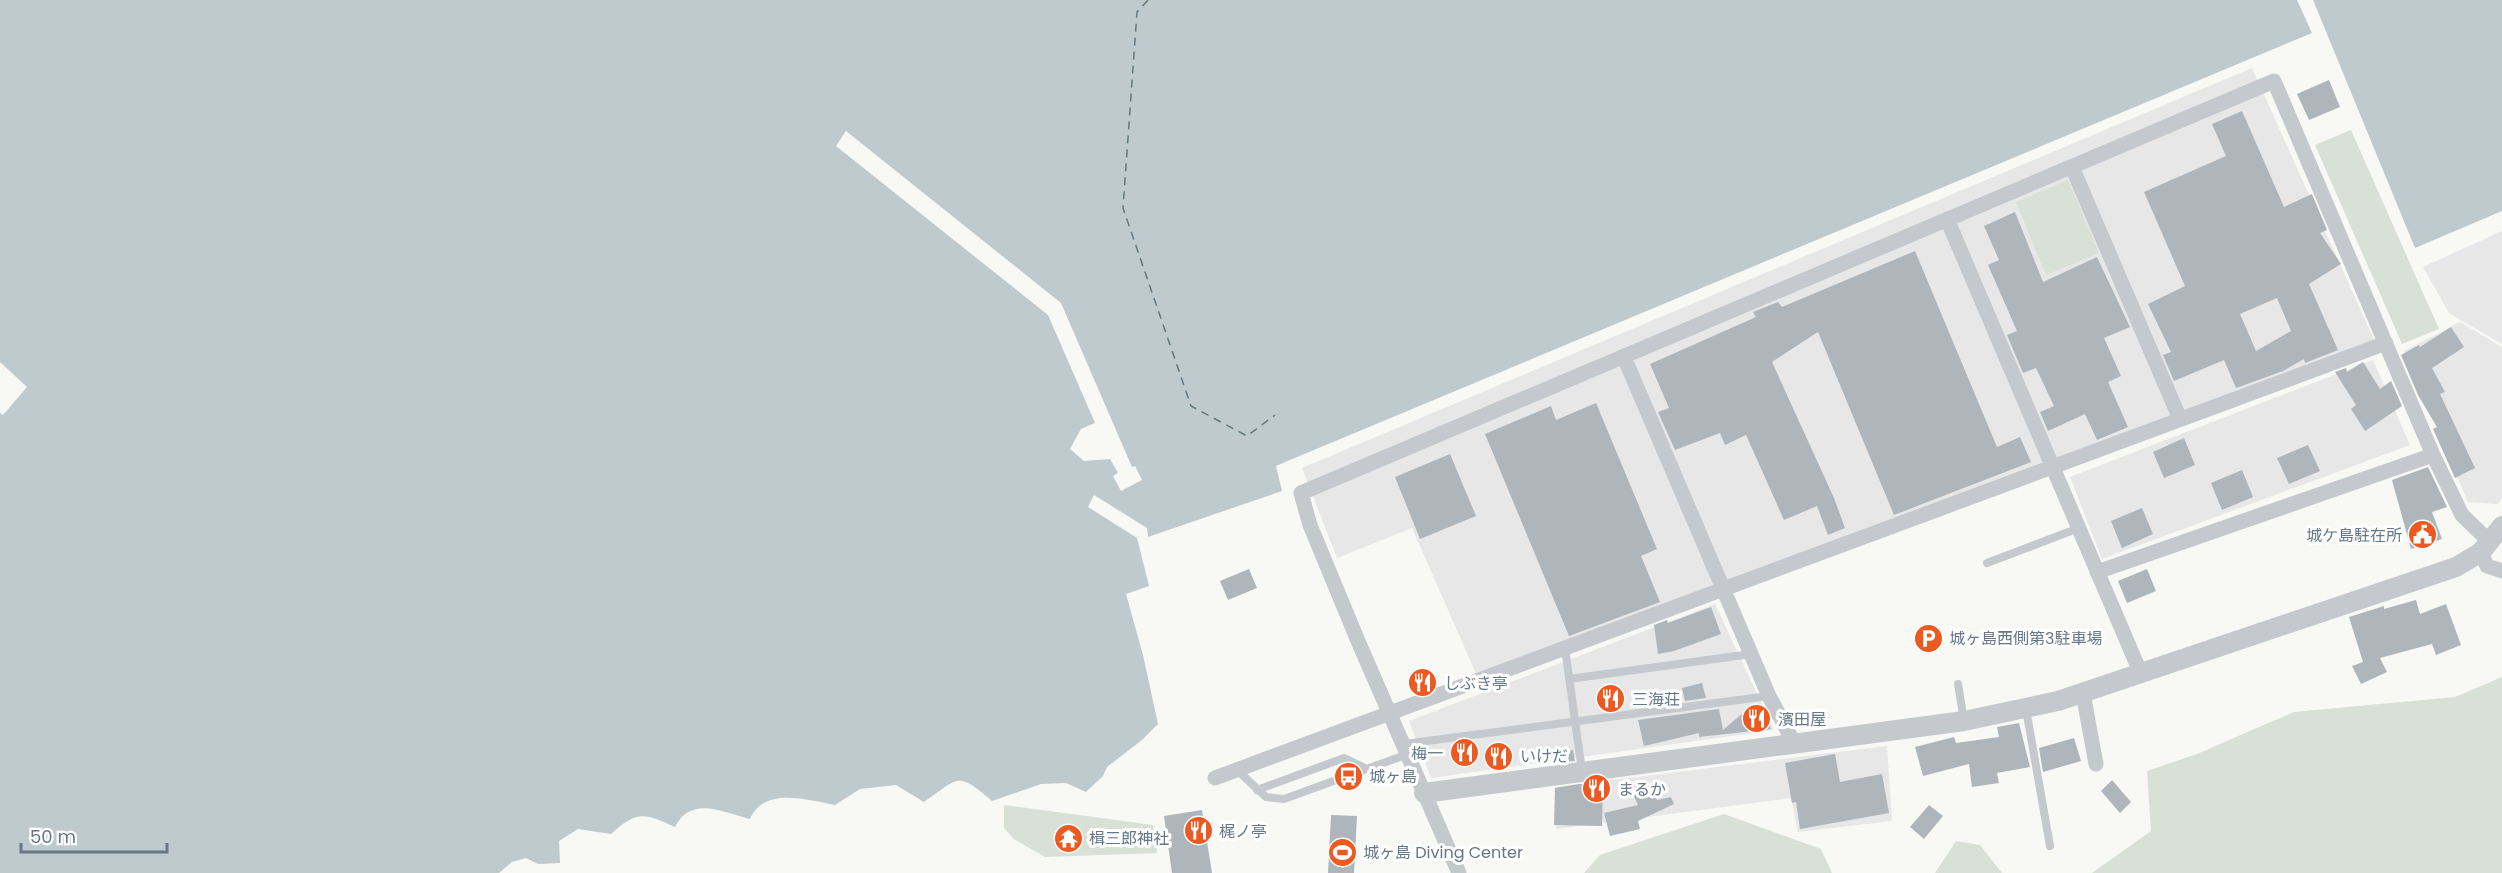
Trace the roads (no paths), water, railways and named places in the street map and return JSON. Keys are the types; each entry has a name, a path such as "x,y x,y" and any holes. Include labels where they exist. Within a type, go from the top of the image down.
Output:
{"street":[{"path":"1459,873 1310,525 1301,493 2274,81 2433,454 2462,515 2491,540"},
{"path":"2072,167 2180,420"},
{"path":"1947,219 2141,674"},
{"path":"1215,778 2386,343"},
{"path":"1624,357 1769,696 1794,743"},
{"path":"2097,572 2433,454"},
{"path":"2491,540 2487,567 2502,571"},
{"path":"1424,793 1964,721 2026,710 2141,674 2456,567 2491,540"},
{"path":"2083,693 2096,764"}],"lane":[{"path":"1987,563 2079,528"},
{"path":"1565,648 1582,771"},
{"path":"1569,679 1751,654"},
{"path":"1958,684 1964,721"},
{"path":"1237,770 1257,790 1274,800 1284,799 1367,769 1406,749 1574,720 1769,696"},
{"path":"2026,710 2050,846"},
{"path":"1257,790 1344,758 1367,769"}],"place":[{"name":"城ケ島駐在所","path":"2423,535"},
{"name":"城ヶ島西側第3駐車場","path":"1928,638"},
{"name":"しぶき亭","path":"1423,683"},
{"name":"三海荘","path":"1611,699"},
{"name":"濱田屋","path":"1757,719"},
{"name":"梅一","path":"1464,753"},
{"name":"いけだ","path":"1499,756"},
{"name":"城ヶ島","path":"1348,776"},
{"name":"まるか","path":"1597,789"},
{"name":"梶ノ亭","path":"1198,831"},
{"name":"楫三郎神社","path":"1068,838"},
{"name":"城ヶ島 Diving Center","path":"1342,852"}]}
